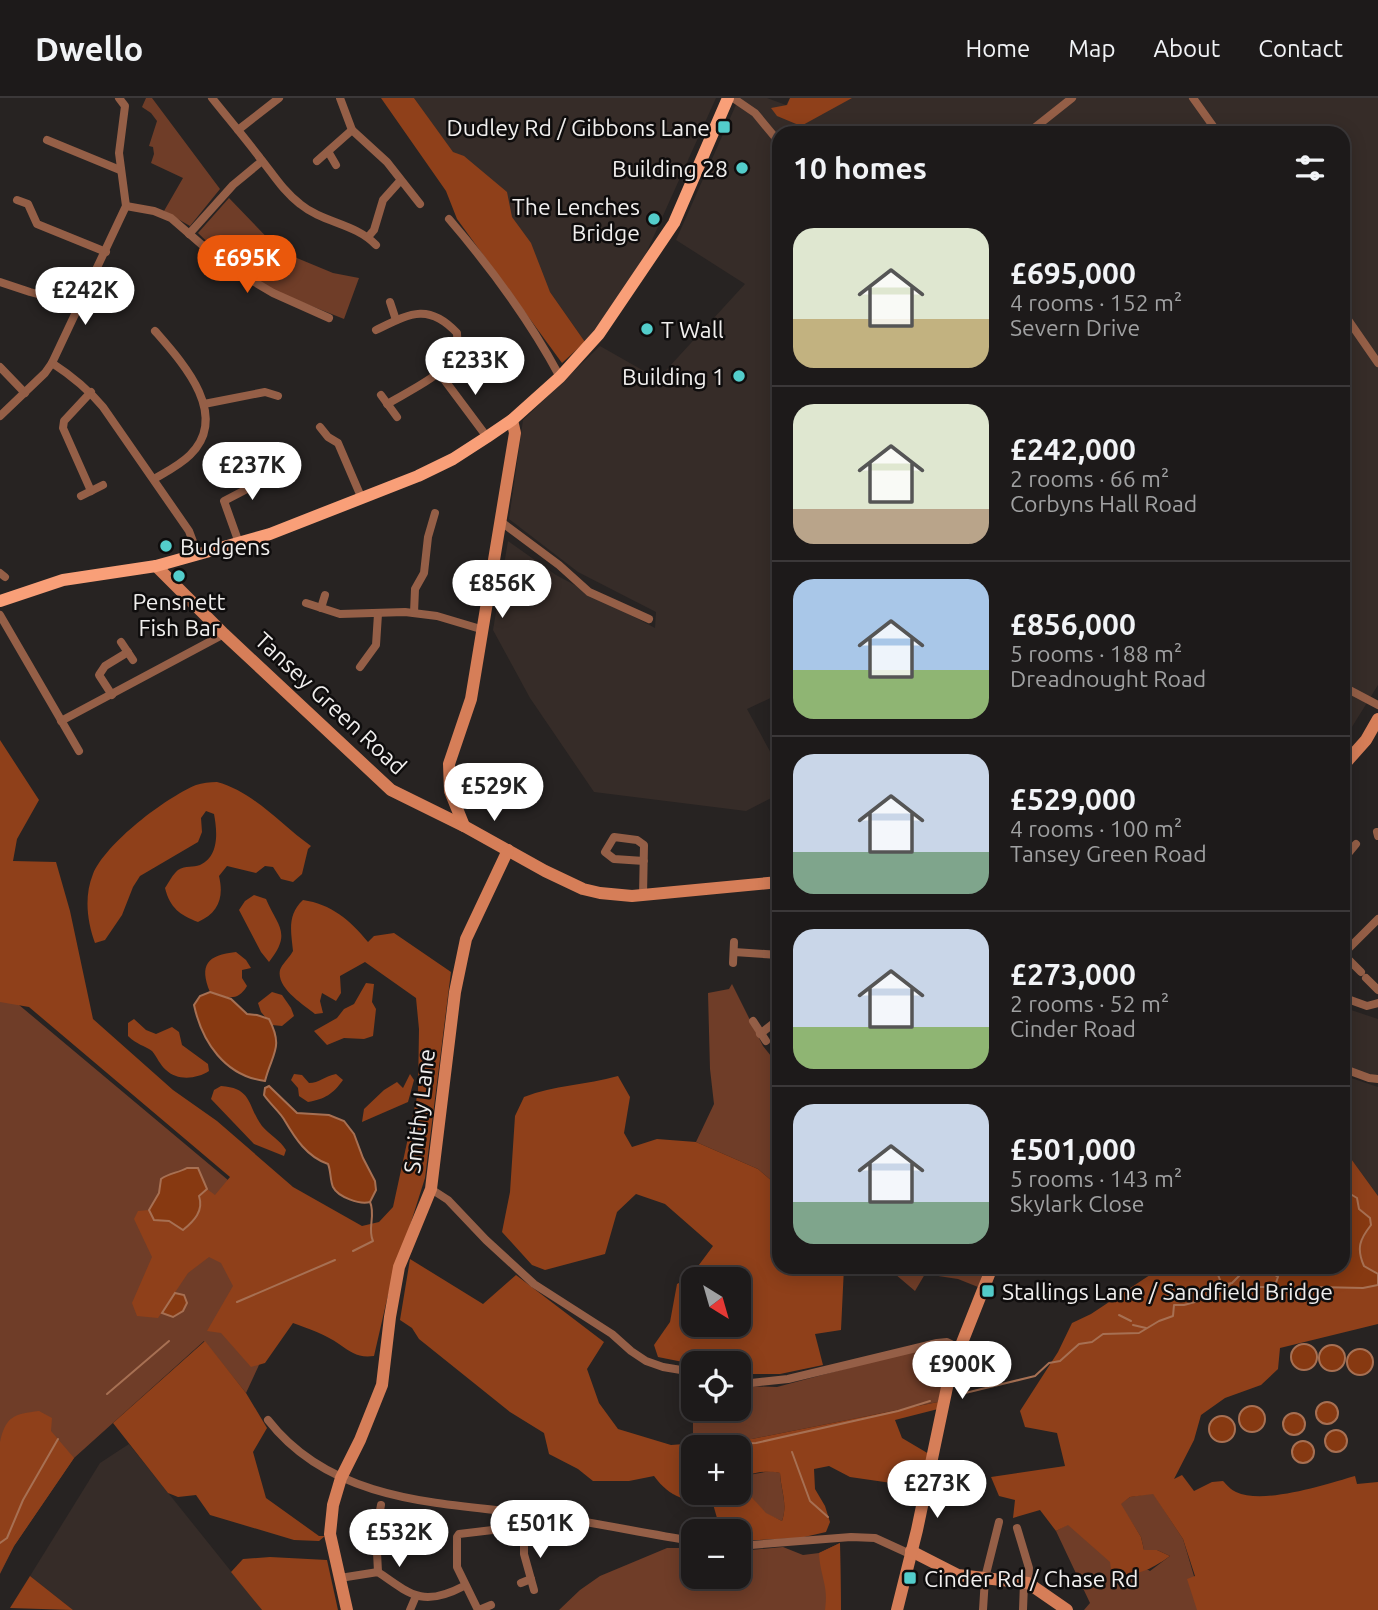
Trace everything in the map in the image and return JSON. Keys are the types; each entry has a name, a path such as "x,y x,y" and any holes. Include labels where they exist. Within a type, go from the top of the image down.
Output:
{"main road":[{"path":"0,593 41,580 63,580 156,566 239,543 418,476 453,459 488,437 512,420 572,366 628,292 674,223 731,98"},
{"path":"0,601 63,580"}],"street":[{"path":"212,98 276,181 299,204 320,216 346,225 368,237 376,245"},
{"path":"238,130 279,98"},
{"path":"340,98 352,130 387,162 420,204"},
{"path":"731,98 755,113 772,134"},
{"path":"1037,126 1072,98"},
{"path":"1193,98 1213,126"},
{"path":"0,416 52,363 126,206 119,153 125,109 121,100"},
{"path":"317,161 352,130"},
{"path":"47,141 120,170"},
{"path":"329,153 337,165"},
{"path":"189,234 233,185 262,161"},
{"path":"368,237 383,200 400,181"},
{"path":"18,200 27,204 37,224 106,252"},
{"path":"126,206 155,211 171,218 233,270 273,293 329,318"},
{"path":"449,219 517,304 561,377"},
{"path":"0,282 79,304"},
{"path":"390,302 396,320"},
{"path":"376,330 419,312 432,314 447,322 457,333 458,354 440,374 387,404"},
{"path":"1350,323 1378,363"},
{"path":"154,480 190,455 199,445 206,422 198,387 155,331"},
{"path":"52,363 91,392 189,531 198,555"},
{"path":"0,366 25,393"},
{"path":"440,374 488,437"},
{"path":"91,392 64,421 63,428 92,491"},
{"path":"204,404 265,392 278,396"},
{"path":"381,395 397,417"},
{"path":"464,826 450,791 449,764 471,699 484,630 499,521 515,433 512,420"},
{"path":"320,427 325,441 338,443 362,499"},
{"path":"239,468 247,489 224,501 239,543"},
{"path":"81,496 103,485"},
{"path":"414,613 415,589 424,573 428,537 435,513"},
{"path":"499,521 559,565 589,592 649,619"},
{"path":"421,522 431,525"},
{"name":"Tansey Green Road","path":"156,566 224,634 391,790 464,826 545,871 583,889 600,893 643,895 772,883"},
{"path":"321,608 325,595"},
{"path":"306,603 340,614 414,613 437,616 484,630"},
{"path":"360,667 376,645 378,614"},
{"path":"0,615 79,751"},
{"path":"61,721 224,634"},
{"path":"121,642 133,660"},
{"path":"359,650 368,655"},
{"path":"112,695 99,675 105,666 128,652"},
{"path":"1350,690 1378,705"},
{"path":"1350,758 1366,740 1378,719"},
{"path":"643,895 644,861 644,845 637,839 614,837 606,852 614,859 644,861"},
{"path":"1350,851 1356,844"},
{"name":"Smithy Lane","path":"508,850 466,939 455,992 431,1189 448,1200 534,1284 612,1334 646,1361 681,1370"},
{"path":"1350,947 1378,919"},
{"path":"733,963 734,947 772,954"},
{"path":"1350,961 1378,990"},
{"path":"1350,1000 1376,1006"},
{"path":"753,1020 766,1041"},
{"path":"760,1034 772,1025"},
{"path":"1350,1071 1369,1079 1378,1079"},
{"path":"347,1610 330,1534 333,1505 341,1478 382,1385 399,1267 431,1189"},
{"path":"897,1610 918,1530 950,1373 989,1274"},
{"path":"751,1382 788,1379 824,1368 937,1343 947,1342 959,1348"},
{"path":"268,1420 296,1451 319,1467 341,1478 384,1492 432,1503 592,1522 681,1539"},
{"path":"378,1572 376,1532 381,1505"},
{"path":"983,1610 985,1578 999,1522"},
{"path":"491,1605 479,1610 464,1586 457,1567 459,1534 501,1528 565,1537"},
{"path":"1017,1528 1029,1568 1023,1610"},
{"path":"524,1532 524,1554 534,1590"},
{"path":"751,1545 851,1537 875,1538 958,1575 1026,1583 1068,1610"},
{"path":"340,1578 378,1572 416,1596 435,1598 464,1586"},
{"path":"521,1583 531,1579"},
{"path":"410,1610 416,1596"}],"shaded area":[{"path":"146,98 152,98 220,189 190,226 164,211 183,178 151,163 154,154 153,147 149,146 157,121 142,107"},
{"path":"381,98 414,98 453,152 464,156 507,192 512,217 531,243 550,292 585,342 562,363 457,219 446,191"},
{"path":"414,98 716,98 643,260 585,342"},
{"path":"739,98 767,98 786,105 790,98 1378,98 1378,685 1350,730 1350,126 772,126 772,697 747,709 772,755 772,798 746,811 594,792 530,698 493,630 508,541 556,575 655,628 656,612 578,572 509,519 523,420 600,346 658,379 745,284 676,240"},
{"path":"790,98 852,98 801,126 777,116 771,108 787,105"},
{"path":"229,198 280,251 333,273 359,278 344,319 274,291 228,262 198,233"},
{"path":"0,740 39,800 17,839 13,861 56,862 70,911 93,1019 173,1090 217,1121 293,1187 362,1226 379,1222 393,1207 418,1092 419,1029 416,998 365,962 340,976 341,993 336,1001 322,993 320,1001 323,1013 315,1014 286,989 280,977 281,968 293,951 291,924 294,911 303,900 322,905 347,920 368,942 374,936 394,933 451,972 425,1178 388,1295 374,1356 355,1354 317,1332 293,1323 265,1363 251,1367 221,1333 207,1331 233,1286 221,1263 209,1257 188,1273 158,1318 137,1316 132,1303 152,1257 134,1219 138,1211 149,1210 154,1220 169,1221 183,1230 196,1216 198,1196 207,1189 215,1195 230,1177 29,1007 0,1002"},
{"path":"217,782 255,801 311,846 302,874 293,882 281,879 273,867 265,866 256,873 227,866 219,876 220,897 211,914 198,922 186,917 173,906 165,888 178,870 200,865 211,855 216,842 216,827 214,814 206,811 201,818 202,832 198,842 140,876 122,915 105,940 95,943 88,917 88,900 90,882 100,862 123,836 169,800 196,785"},
{"path":"254,895 266,899 281,930 280,944 269,962 239,910 245,901"},
{"path":"236,952 251,968 242,970 242,978 247,986 235,997 210,992 205,975 208,963 218,956"},
{"path":"366,983 374,984 372,1002 376,1009 373,1036 364,1039 344,1038 327,1045 314,1031 354,1004"},
{"path":"732,984 763,1046 772,1057 772,1181 758,1169 696,1142 714,1104 710,1069 708,993 729,989"},
{"path":"0,989 265,1211 311,1253 246,1393 204,1341 74,1458 14,1546 0,1574"},
{"path":"210,992 231,999 247,1014 269,1019 276,1044 265,1081 251,1078 227,1065 209,1044 194,1005 200,996"},
{"path":"272,992 282,995 294,1016 282,1026 272,1025 261,1012 258,1003"},
{"path":"1350,1010 1378,1019 1378,1079 1350,1070"},
{"path":"134,1019 146,1030 156,1034 172,1027 179,1032 182,1045 208,1064 209,1071 187,1078 171,1074 152,1051 128,1036 128,1023"},
{"path":"294,1074 302,1075 309,1083 336,1074 343,1080 328,1095 308,1102 299,1096 298,1088 291,1080"},
{"path":"410,1074 414,1080 408,1102 362,1122 364,1109 397,1082 403,1088"},
{"path":"618,1076 630,1097 624,1133 632,1147 657,1139 696,1142 758,1169 772,1181 772,1274 844,1274 841,1330 815,1334 823,1365 780,1374 751,1374 751,1351 681,1351 681,1362 658,1357 654,1345 670,1322 677,1284 681,1282 681,1337 751,1337 751,1267 697,1267 713,1246 665,1204 636,1194 617,1212 605,1254 545,1270 532,1265 502,1232 510,1192 515,1116 524,1097"},
{"path":"1350,1078 1378,1087 1378,1196 1350,1157"},
{"path":"221,1086 231,1087 244,1094 262,1126 286,1150 284,1156 254,1144 211,1099 214,1090"},
{"path":"269,1086 297,1113 329,1115 344,1121 354,1134 375,1181 376,1190 370,1202 350,1199 336,1191 328,1164 314,1157 302,1146 264,1095 265,1088"},
{"path":"1350,1157 1378,1196 1378,1324 1280,1348 1278,1369 1261,1385 1225,1398 1201,1415 1194,1440 1174,1479 1182,1475 1194,1491 1212,1482 1223,1481 1236,1492 1262,1496 1296,1492 1355,1476 1357,1484 1378,1482 1378,1610 1197,1610 1187,1579 1195,1576 1183,1539 1153,1494 1130,1497 1121,1504 1141,1537 1144,1550 1157,1550 1170,1556 1149,1569 1129,1575 1112,1576 1110,1562 1068,1525 1056,1531 1040,1510 1013,1518 1015,1500 999,1496 991,1477 1065,1466 1057,1433 1025,1427 1020,1411 1058,1352 1072,1323 1091,1314 1151,1274 1350,1274"},
{"path":"187,1168 198,1168 207,1189 199,1196 197,1215 183,1230 169,1221 154,1220 149,1210 159,1193 161,1179"},
{"path":"1350,1194 1357,1198 1359,1209 1370,1218 1371,1225 1362,1239 1360,1254 1364,1266 1378,1274 1378,1285 1363,1288 1317,1287 1293,1293 1274,1288 1278,1277 1274,1274 1350,1274"},
{"path":"410,1259 483,1304 516,1275 604,1342 587,1369 599,1403 618,1429 671,1445 681,1444 681,1497 667,1490 654,1476 629,1481 593,1481 578,1469 549,1454 544,1433 510,1412 419,1339 412,1328 400,1320"},
{"path":"895,1274 925,1274 915,1291"},
{"path":"925,1274 983,1274 978,1287 958,1279"},
{"path":"1218,1274 1241,1274 1232,1283 1222,1285"},
{"path":"175,1293 184,1295 187,1303 183,1311 173,1317 162,1313"},
{"path":"205,1341 246,1393 267,1428 253,1452 266,1498 319,1536 325,1536 319,1541 294,1540 210,1515 196,1495 178,1497 168,1493 113,1423"},
{"path":"1304,1344 1313,1348 1317,1357 1313,1366 1304,1370 1295,1366 1291,1357 1295,1348"},
{"path":"1332,1345 1341,1349 1345,1358 1341,1367 1332,1371 1323,1367 1319,1358 1323,1349"},
{"path":"1360,1349 1369,1353 1373,1362 1369,1371 1360,1375 1351,1371 1347,1362 1351,1353"},
{"path":"912,1351 944,1351 949,1360 938,1402 752,1439 751,1435 693,1435 693,1421 751,1421 751,1386 777,1387"},
{"path":"938,1402 938,1409 895,1420 902,1438 929,1454 919,1487 850,1477 829,1466 814,1469 815,1489 830,1522 826,1532 800,1538 751,1540 751,1519 717,1518 713,1505 751,1505 751,1496 766,1513 782,1521 784,1503 780,1473 758,1472 751,1475 751,1439"},
{"path":"1327,1402 1335,1405 1338,1413 1335,1421 1327,1424 1319,1421 1316,1413 1319,1405"},
{"path":"1252,1406 1261,1410 1265,1419 1261,1428 1252,1432 1243,1428 1239,1419 1243,1410"},
{"path":"39,1411 52,1418 51,1431 74,1458 14,1546 0,1573 0,1442 5,1427 12,1418"},
{"path":"1294,1413 1302,1416 1305,1424 1302,1432 1294,1435 1286,1432 1283,1424 1286,1416"},
{"path":"1222,1416 1231,1420 1235,1429 1231,1438 1222,1442 1213,1438 1209,1429 1213,1420"},
{"path":"1336,1430 1344,1433 1347,1441 1344,1449 1336,1452 1328,1449 1325,1441 1328,1433"},
{"path":"1303,1441 1311,1444 1314,1452 1311,1460 1303,1463 1295,1460 1292,1452 1295,1444"},
{"path":"129,1444 262,1610 73,1610 30,1576 100,1463"},
{"path":"771,1471 780,1473 784,1503 782,1521 766,1514 751,1497 751,1475"},
{"path":"1153,1493 1183,1539 1204,1610 1084,1610 1090,1603 1056,1531 1068,1524 1150,1571 1170,1556 1157,1550 1144,1550 1141,1537 1120,1504 1130,1497"},
{"path":"840,1543 841,1610 559,1610 600,1576 667,1548 681,1548 681,1589 751,1589 751,1550 783,1547 803,1555 819,1553"},
{"path":"840,1543 841,1610 825,1610 826,1594 819,1553"},
{"path":"270,1557 327,1560 338,1610 262,1610 231,1572 243,1559"},
{"path":"30,1576 73,1610 10,1608"}],"waterway":[{"path":"353,1251 373,1241 370,1202"},
{"path":"237,1302 335,1260"},
{"path":"1207,1295 1223,1290 1230,1284"},
{"path":"1227,1287 1245,1294 1258,1287 1274,1287"},
{"path":"961,1394 1035,1376 1049,1363 1060,1361 1079,1344 1092,1342 1103,1334 1139,1333 1173,1316 1174,1305 1195,1302"},
{"path":"1119,1315 1131,1321"},
{"path":"1133,1325 1146,1328"},
{"path":"107,1394 169,1341"},
{"path":"751,1443 898,1411 930,1401"},
{"path":"0,1543 7,1538 23,1500 58,1439"},
{"path":"792,1452 810,1501 828,1517"}],"place":[{"name":"Dudley Rd / Gibbons Lane","path":"724,127"},
{"name":"Building 28","path":"742,168"},
{"name":"The Lenches Bridge","path":"654,219"},
{"name":"T Wall","path":"647,329"},
{"name":"Building 1","path":"739,376"},
{"name":"Budgens","path":"166,546"},
{"name":"Pensnett Fish Bar","path":"179,576"},
{"name":"Stallings Lane / Sandfield Bridge","path":"988,1291"},
{"name":"Cinder Rd / Chase Rd","path":"910,1578"}]}
